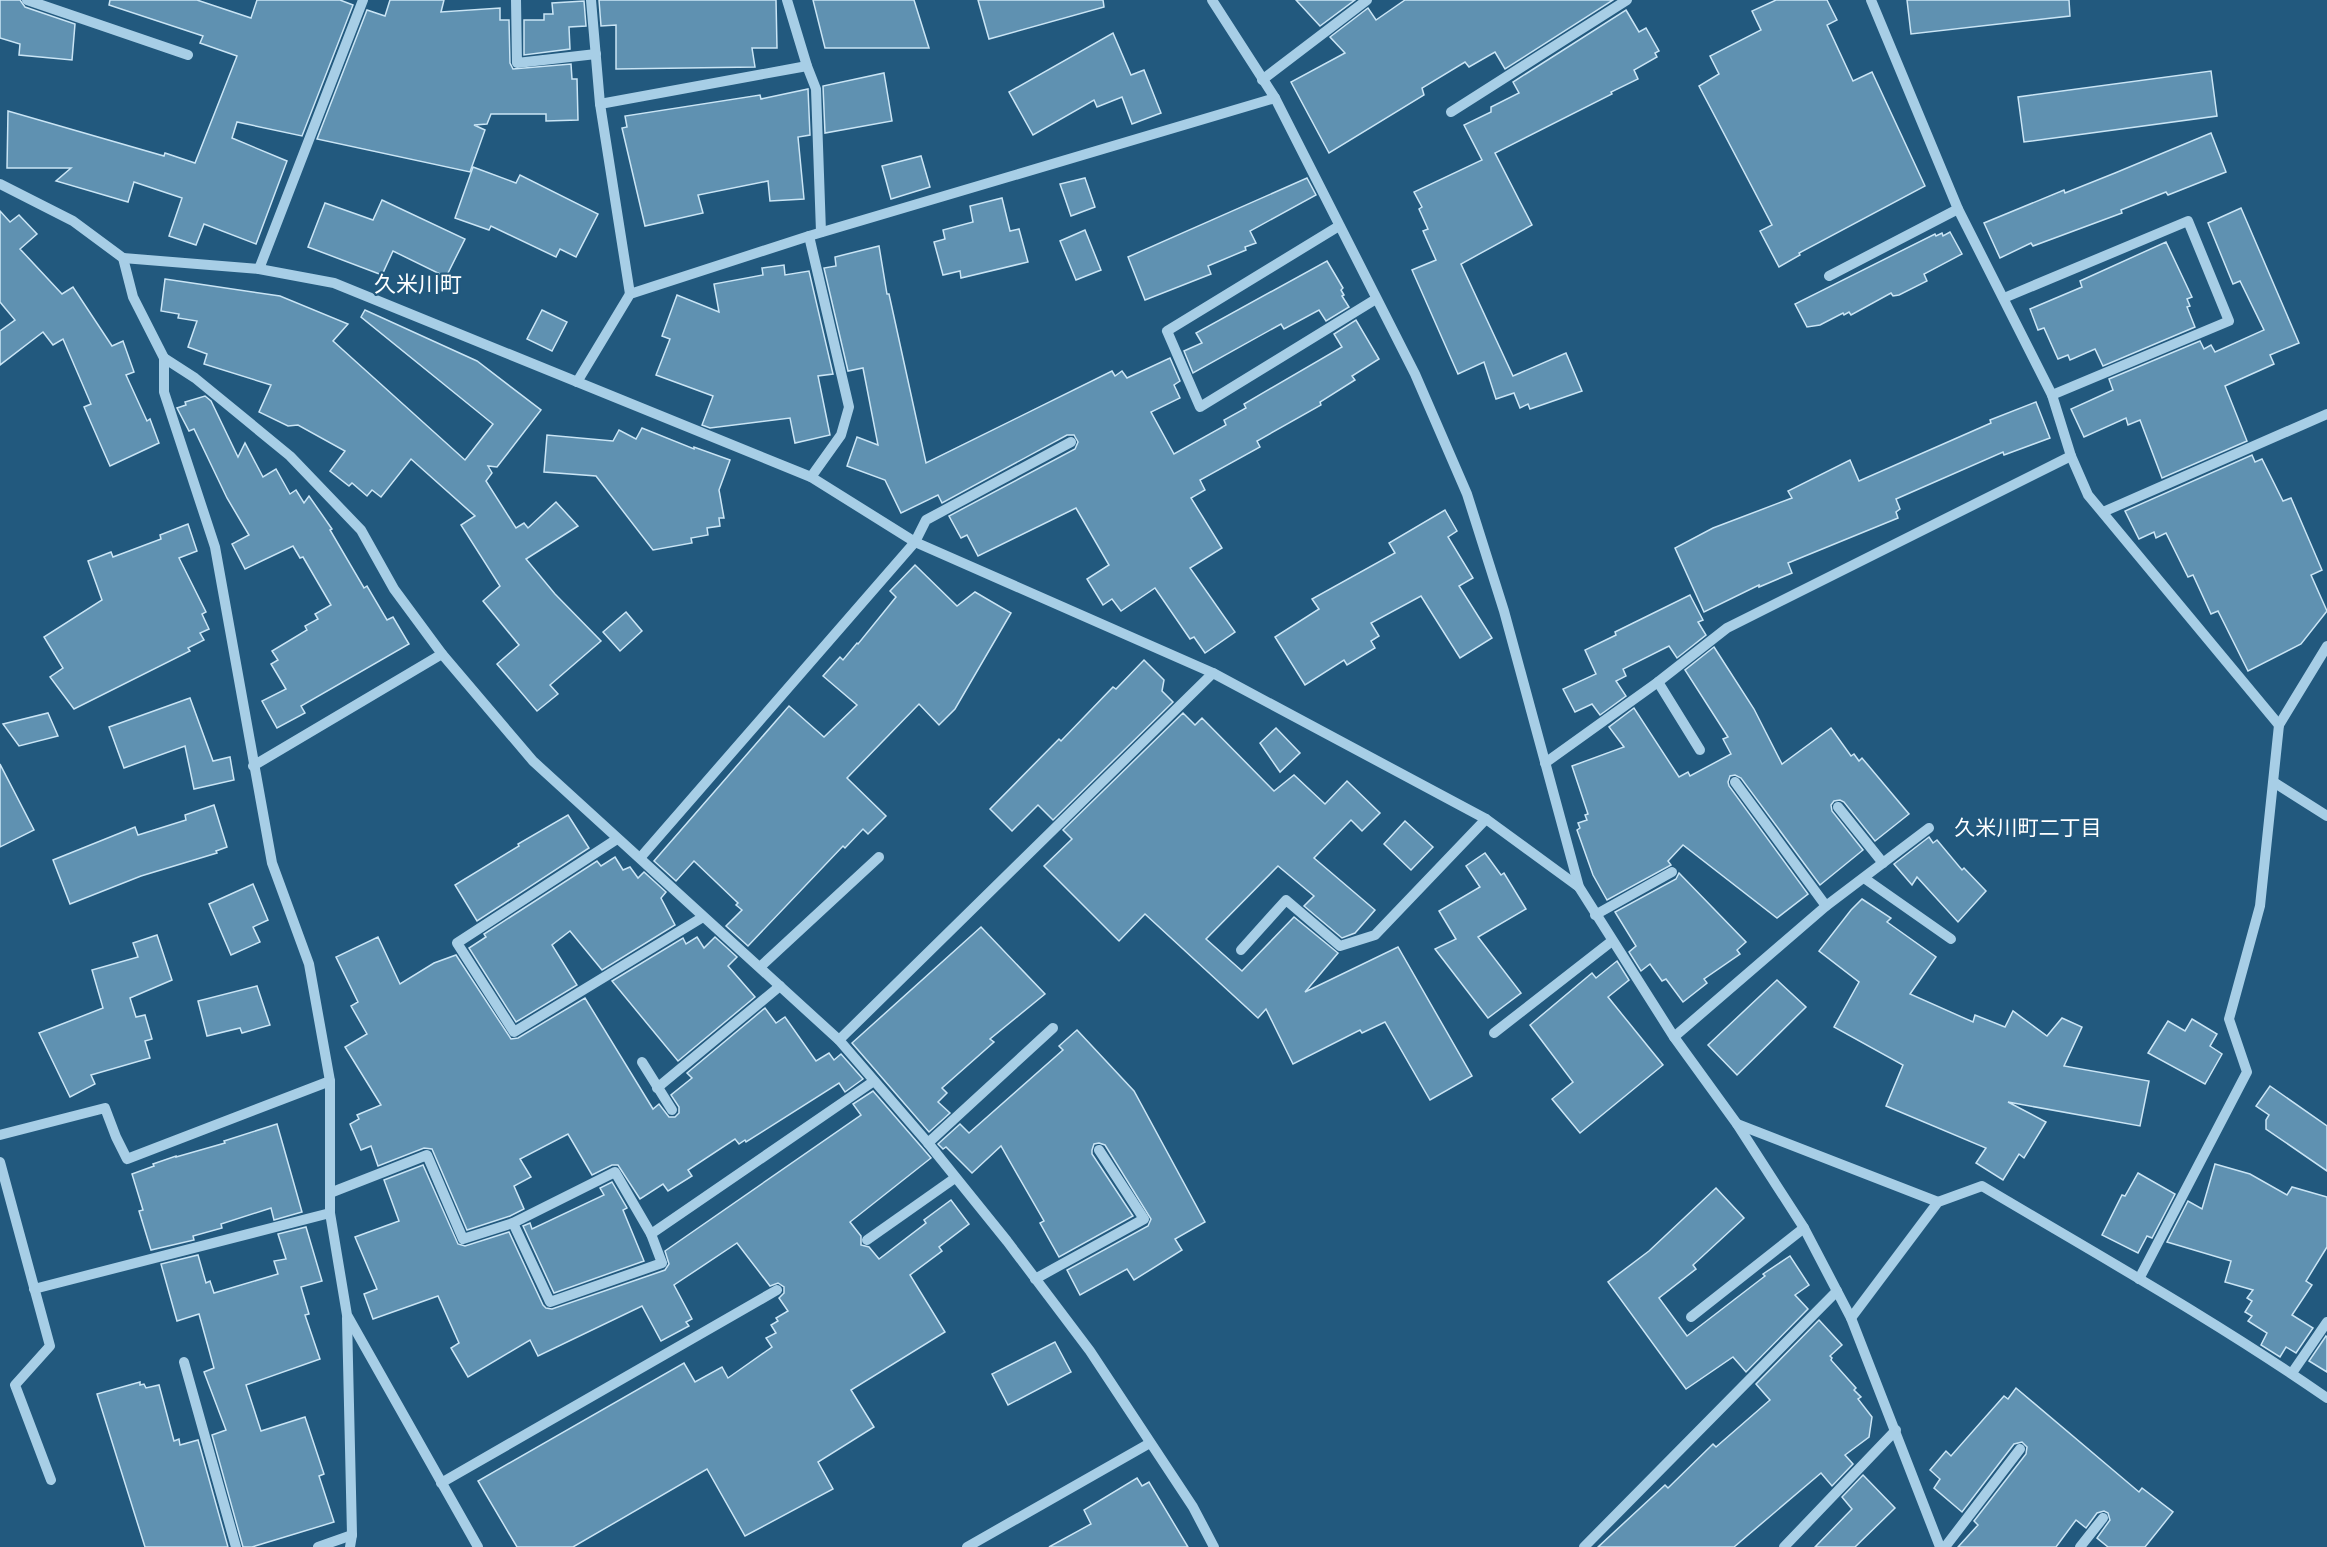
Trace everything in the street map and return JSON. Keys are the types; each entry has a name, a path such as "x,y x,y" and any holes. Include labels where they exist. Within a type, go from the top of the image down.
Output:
{"street":[{"path":"27,0 188,55"},
{"path":"259,270 363,0"},
{"path":"516,0 517,63 596,54"},
{"path":"577,382 630,294 600,104 591,0"},
{"path":"787,0 816,89 821,232"},
{"path":"1212,0 1275,98 1415,374 1467,494 1504,611 1579,887 1674,1037 1737,1124 1804,1228 1851,1318 1942,1547"},
{"path":"1262,80 1367,0"},
{"path":"1451,112 1627,0"},
{"path":"1871,0 1959,209 2052,394 2071,456 2088,495 2279,725"},
{"path":"600,104 807,66"},
{"path":"630,294 821,232 1275,98"},
{"path":"0,184 73,221 123,258 259,270 334,283 811,477 915,542 1213,673 1486,819 1579,887"},
{"path":"1829,276 1959,209"},
{"path":"2004,298 2188,221 2229,321 2052,394"},
{"path":"1339,226 1167,331 1200,407 1376,299"},
{"path":"809,236 849,407 842,435 811,477"},
{"path":"123,258 133,297 164,358 164,392 215,547 272,863 309,964 330,1081 330,1214 347,1315 352,1535 350,1547"},
{"path":"164,358 195,378 290,456 361,530 394,589 442,654 533,761 839,1040 928,1143 1007,1241 1090,1351 1193,1507 1214,1547"},
{"path":"2103,512 2327,414"},
{"path":"640,858 915,542 926,520 1071,442"},
{"path":"1545,763 1658,682 1728,628 2071,456"},
{"path":"2139,1279 2247,1072 2229,1019 2260,906 2275,783 2279,725 2327,646"},
{"path":"253,766 442,654"},
{"path":"839,1040 1213,673"},
{"path":"1658,682 1700,750"},
{"path":"1735,782 1826,906"},
{"path":"2275,783 2327,816"},
{"path":"1838,807 1883,863"},
{"path":"1241,950 1286,900 1340,946 1375,935 1486,819"},
{"path":"1674,1037 1826,906 1929,828"},
{"path":"617,839 457,943 514,1032 703,917"},
{"path":"760,967 879,857"},
{"path":"1595,915 1672,872"},
{"path":"1864,878 1951,939"},
{"path":"1494,1033 1612,941"},
{"path":"657,1088 780,986"},
{"path":"928,1143 1053,1028"},
{"path":"642,1062 672,1110"},
{"path":"0,1135 105,1108 127,1159 330,1081"},
{"path":"651,1234 874,1081"},
{"path":"1737,1124 1938,1202"},
{"path":"1035,1279 1144,1219 1099,1150"},
{"path":"330,1193 427,1155 463,1239 513,1223 615,1172 651,1234 662,1263 550,1302 513,1223"},
{"path":"0,1162 50,1346 15,1384 51,1480"},
{"path":"867,1240 955,1178"},
{"path":"1851,1318 1938,1202 1982,1186 2292,1373 2327,1398"},
{"path":"34,1289 330,1214"},
{"path":"1691,1317 1804,1228"},
{"path":"441,1483 777,1290"},
{"path":"1584,1547 1837,1291"},
{"path":"347,1315 478,1547"},
{"path":"2292,1373 2327,1322"},
{"path":"184,1362 236,1547"},
{"path":"1785,1547 1896,1430"},
{"path":"967,1547 1150,1443"},
{"path":"1942,1547 2020,1449"},
{"path":"2080,1547 2103,1518"},
{"path":"318,1547 352,1535"}],"building":[{"path":"0,0 20,0 25,7 75,24 72,60 19,55 20,44 0,38"},
{"path":"110,0 197,0 251,18 257,0 340,0 353,5 302,136 237,122 232,138 287,161 256,244 204,224 196,245 169,236 182,198 134,182 128,202 56,181 71,168 7,168 8,111 195,163 237,56 200,43 203,36 109,5"},
{"path":"390,0 444,0 441,12 500,8 500,20 509,20 510,63 513,69 571,64 572,79 577,79 578,120 546,121 546,114 491,114 487,124 474,125 485,130 470,172 317,139 367,10 385,16"},
{"path":"599,0 776,0 777,48 752,48 755,67 616,69 616,25 601,26"},
{"path":"813,0 914,0 929,48 825,48"},
{"path":"978,0 1103,0 1104,7 989,39"},
{"path":"1296,0 1355,0 1320,26"},
{"path":"1405,0 1613,0 1505,69 1495,52 1469,67 1465,62 1422,88 1424,95 1329,153 1291,82 1345,53 1330,37 1368,8 1376,20"},
{"path":"1776,0 1827,0 1837,20 1827,25 1853,81 1872,72 1925,186 1799,253 1800,255 1779,267 1760,231 1772,225 1699,86 1719,74 1710,56 1761,30 1752,11"},
{"path":"1907,0 2069,0 2070,16 1911,34"},
{"path":"584,1 586,26 569,27 570,49 524,55 524,20 544,20 544,14 553,14 552,3"},
{"path":"1626,10 1639,32 1646,28 1659,51 1655,53 1657,57 1634,70 1638,79 1495,153 1532,225 1461,264 1513,376 1566,353 1582,391 1530,409 1528,404 1520,408 1514,393 1496,399 1484,362 1458,374 1412,270 1436,260 1423,231 1428,229 1419,209 1422,207 1414,192 1482,160 1464,125 1491,112 1491,107 1519,93 1513,82"},
{"path":"1113,33 1131,75 1144,70 1161,113 1132,124 1122,97 1097,107 1094,100 1033,135 1009,92"},
{"path":"2211,71 2217,116 2024,142 2018,97"},
{"path":"884,73 892,121 825,133 823,86"},
{"path":"808,89 810,135 798,137 804,199 770,201 768,181 698,195 703,213 645,226 622,128 627,127 625,116 760,95 761,99"},
{"path":"2211,133 2226,172 2168,195 2166,192 2121,210 2122,213 2033,246 2031,243 2000,258 1984,223 2064,190 2065,193"},
{"path":"921,156 930,187 891,199 882,166"},
{"path":"473,167 516,183 520,175 598,214 576,257 560,249 556,257 491,226 489,230 455,218"},
{"path":"1085,178 1095,207 1071,216 1060,184"},
{"path":"1307,178 1316,195 1250,231 1256,243 1245,247 1246,250 1208,266 1211,274 1145,300 1128,257"},
{"path":"1002,198 1010,231 1019,229 1028,262 961,278 960,271 943,275 934,242 945,239 943,230 973,222 970,206"},
{"path":"382,200 465,239 446,277 393,251 382,275 308,247 325,203 373,220"},
{"path":"2241,208 2299,343 2270,355 2274,364 2225,386 2247,441 2162,478 2140,420 2128,425 2126,418 2084,437 2071,409 2113,390 2109,379 2200,341 2204,349 2211,345 2215,352 2264,330 2240,281 2233,284 2208,223"},
{"path":"0,211 10,222 19,215 37,234 20,249 62,294 73,287 112,346 123,341 134,372 126,375 147,421 150,419 159,443 110,466 84,407 91,404 63,339 53,345 43,332 0,365 0,331 15,320 0,302"},
{"path":"1085,230 1101,270 1076,280 1060,241"},
{"path":"1950,232 1962,254 1924,274 1927,281 1899,295 1893,296 1891,293 1851,315 1849,312 1844,315 1843,313 1820,325 1807,327 1795,304 1935,234 1936,236 1942,233 1943,236"},
{"path":"2166,242 2192,297 2187,299 2190,306 2187,307 2195,327 2103,366 2095,349 2070,360 2068,355 2058,359 2044,328 2038,330 2030,309 2082,287 2080,281"},
{"path":"879,246 887,294 889,294 926,463 1112,371 1115,376 1122,371 1127,378 1170,358 1180,381 1174,385 1180,398 1151,412 1174,454 1226,425 1224,420 1246,408 1244,404 1342,347 1334,334 1356,320 1379,359 1352,376 1355,380 1320,402 1321,405 1257,441 1260,447 1200,480 1205,490 1191,498 1222,548 1190,568 1235,632 1205,653 1194,637 1190,639 1155,588 1121,611 1112,599 1103,605 1087,579 1109,565 1076,508 978,556 967,535 961,538 949,516 1075,449 1078,442 1074,435 1067,435 942,503 938,495 901,513 885,480 847,466 857,437 878,445 863,368 848,371 824,268 836,266 835,257"},
{"path":"1327,261 1343,288 1341,290 1344,295 1342,296 1349,307 1326,321 1319,310 1284,329 1281,324 1193,373 1184,351 1202,343 1196,333"},
{"path":"784,265 785,275 809,271 833,374 818,376 830,435 795,443 790,418 710,428 702,425 713,396 656,375 670,339 662,336 677,295 719,312 714,284 763,275 762,268"},
{"path":"165,279 280,296 348,324 333,341 465,460 493,424 361,317 365,310 477,361 541,410 497,467 488,466 492,473 486,481 516,528 524,523 528,528 556,502 578,526 526,559 555,594 601,641 550,685 558,694 537,711 497,664 519,645 483,601 500,586 461,525 475,516 411,459 381,497 372,490 367,496 352,483 349,486 330,471 345,451 298,425 288,426 259,412 271,385 204,364 207,354 188,347 197,321 178,318 179,314 161,311"},
{"path":"542,310 567,322 552,351 527,339"},
{"path":"205,396 211,401 238,457 245,443 263,477 276,469 290,494 296,490 304,503 309,496 332,529 330,530 364,588 367,586 387,620 393,617 409,644 301,706 305,713 277,728 262,701 286,689 271,664 278,660 272,651 307,630 305,626 318,619 315,614 331,605 303,557 300,558 293,546 245,569 232,544 249,535 227,498 194,429 189,431 177,408 186,405 185,402"},
{"path":"2036,402 2050,438 2004,455 2003,452 1896,499 1900,509 1896,512 1898,518 1788,563 1792,573 1759,587 1759,585 1704,612 1675,548 1713,528 1792,498 1788,491 1850,460 1859,481 1991,423 1990,420"},
{"path":"642,428 694,449 694,447 730,460 719,490 724,518 719,518 720,526 707,528 708,535 691,538 692,543 653,550 596,476 544,472 547,435 613,441 619,430 636,439"},
{"path":"2252,455 2255,462 2262,459 2283,501 2291,498 2322,570 2311,575 2327,611 2301,644 2248,671 2218,611 2211,614 2193,575 2188,577 2166,533 2156,538 2154,532 2139,539 2125,511"},
{"path":"1445,510 1457,531 1448,537 1473,578 1459,586 1492,638 1460,658 1421,596 1371,623 1379,636 1371,641 1375,648 1347,665 1344,660 1305,685 1275,637 1319,609 1312,599 1395,553 1389,543"},
{"path":"188,524 197,551 179,558 206,612 202,614 209,629 200,633 204,640 188,648 190,651 74,709 50,677 63,668 44,637 102,600 88,561 111,552 113,557 161,539 160,535"},
{"path":"915,565 957,606 975,592 1011,613 955,709 939,725 919,704 847,778 886,816 868,834 863,829 845,848 843,846 748,946 726,926 742,910 736,905 738,903 694,861 676,881 654,861 789,706 824,737 857,705 823,676 840,657 843,660 858,644 896,597 890,591"},
{"path":"1690,595 1703,620 1698,622 1706,635 1677,658 1669,646 1623,669 1626,676 1616,681 1626,696 1600,715 1592,704 1575,712 1563,689 1596,674 1585,650 1616,635 1615,632"},
{"path":"626,612 642,631 620,651 603,632"},
{"path":"1714,647 1754,709 1782,764 1831,728 1851,756 1854,754 1859,761 1862,758 1909,814 1875,841 1844,802 1834,801 1831,805 1832,811 1863,850 1820,885 1741,778 1735,775 1730,776 1729,786 1808,894 1777,918 1683,845 1668,861 1671,865 1607,900 1593,875 1577,830 1580,828 1578,823 1587,820 1585,815 1588,814 1572,766 1624,747 1609,727 1634,708 1679,777 1688,772 1690,776 1731,754 1723,739 1728,737 1685,670"},
{"path":"1144,660 1164,680 1162,691 1173,702 1053,820 1038,805 1012,831 990,809 1059,739 1061,741 1113,687 1116,689"},
{"path":"190,698 213,761 230,757 234,780 194,789 185,746 124,768 109,727"},
{"path":"48,713 58,736 19,746 3,724"},
{"path":"1183,713 1195,725 1202,718 1274,791 1294,775 1325,804 1347,781 1380,813 1362,831 1351,820 1314,858 1375,910 1355,933 1342,938 1304,906 1314,896 1278,866 1206,939 1242,971 1294,917 1338,953 1305,992 1398,947 1472,1076 1430,1100 1385,1022 1362,1033 1360,1030 1293,1064 1266,1009 1258,1018 1145,914 1119,941 1044,866 1072,839 1063,830"},
{"path":"1276,728 1300,753 1280,772 1260,743"},
{"path":"0,764 34,830 0,847"},
{"path":"214,805 227,847 216,851 217,853 141,876 70,904 53,860 135,827 138,835 186,820 185,815"},
{"path":"568,815 589,848 477,921 455,885"},
{"path":"1405,821 1433,847 1411,870 1384,844"},
{"path":"1929,837 1933,843 1937,840 1962,870 1964,868 1986,891 1958,922 1917,877 1912,885 1894,864"},
{"path":"1485,853 1501,875 1504,873 1526,909 1478,937 1521,993 1488,1018 1435,949 1456,939 1439,911 1480,887 1466,866"},
{"path":"615,857 623,870 630,867 638,878 644,872 666,892 661,898 675,925 602,970 570,931 552,945 577,985 516,1022 469,948 486,937 484,934 597,861 601,866"},
{"path":"1679,873 1746,942 1737,950 1740,954 1704,979 1707,983 1683,1002 1666,979 1662,981 1650,964 1641,971 1629,952 1636,946 1615,912 1676,879"},
{"path":"253,884 268,920 253,927 260,942 231,955 209,904"},
{"path":"1862,899 1891,918 1887,922 1936,957 1910,994 1973,1022 1975,1015 2005,1027 2013,1011 2047,1036 2062,1018 2082,1027 2064,1066 2149,1081 2140,1126 2008,1102 2046,1122 2024,1158 2019,1154 2003,1180 1976,1163 1986,1148 1886,1106 1903,1065 1834,1027 1859,982 1819,951"},
{"path":"981,927 1045,994 990,1039 994,1042 942,1088 947,1093 938,1102 950,1113 929,1132 852,1043"},
{"path":"157,935 172,980 130,998 136,1017 145,1015 152,1039 145,1041 150,1058 91,1075 95,1084 70,1097 39,1033 103,1008 92,970 138,957 133,943"},
{"path":"378,937 400,984 434,963 456,955 511,1039 518,1038 585,998 653,1109 659,1104 669,1117 675,1117 679,1113 679,1107 671,1095 692,1078 687,1073 765,1008 776,1023 785,1017 816,1061 829,1053 834,1060 841,1054 863,1079 845,1092 839,1083 746,1142 745,1140 739,1144 735,1139 688,1170 692,1176 668,1191 663,1184 640,1199 618,1165 612,1165 592,1175 568,1134 520,1159 531,1177 514,1186 524,1209 467,1230 432,1149 424,1148 378,1166 371,1146 361,1150 350,1124 359,1119 357,1115 381,1105 345,1047 367,1034 351,1006 358,1002 336,957"},
{"path":"697,937 704,948 715,937 737,957 728,966 755,997 678,1061 612,981 683,938 686,944"},
{"path":"1617,961 1629,980 1608,997 1663,1065 1580,1133 1552,1099 1573,1082 1530,1025 1592,973 1596,978"},
{"path":"1777,980 1806,1007 1737,1075 1708,1045"},
{"path":"257,986 270,1025 242,1033 240,1028 207,1036 198,1001"},
{"path":"2192,1019 2217,1034 2210,1046 2222,1054 2205,1084 2148,1053 2168,1021 2185,1031"},
{"path":"1077,1030 1134,1091 1205,1222 1175,1239 1182,1250 1134,1280 1127,1269 1080,1295 1067,1270 1148,1226 1151,1219 1105,1145 1094,1144 1092,1154 1133,1216 1059,1257 1040,1223 1044,1221 1001,1146 972,1173 946,1147 943,1149 938,1144 960,1124 969,1133 1063,1050 1059,1046"},
{"path":"2270,1086 2327,1126 2327,1171 2266,1129 2266,1120 2269,1115 2256,1106"},
{"path":"873,1091 931,1158 850,1222 861,1236 861,1245 869,1247 879,1259 926,1223 924,1220 951,1200 969,1224 939,1247 942,1251 910,1275 945,1332 851,1390 874,1427 818,1462 833,1489 745,1536 707,1469 573,1547 517,1547 478,1481 684,1363 695,1382 722,1367 728,1378 772,1347 766,1338 776,1333 771,1325 778,1321 776,1318 788,1311 779,1298 784,1293 784,1287 778,1283 770,1286 737,1243 674,1285 692,1319 686,1322 689,1326 661,1341 642,1306 538,1356 530,1340 468,1377 451,1348 459,1343 438,1296 373,1319 364,1294 377,1289 355,1237 399,1221 384,1180 423,1165 458,1244 465,1246 509,1232 543,1305 552,1309 665,1270 669,1264 665,1251 861,1115 853,1104"},
{"path":"277,1124 302,1212 274,1220 271,1208 221,1224 222,1228 193,1236 194,1240 151,1250 139,1211 143,1210 132,1174 176,1156 225,1143 224,1141"},
{"path":"2215,1164 2250,1174 2287,1195 2292,1187 2327,1197 2327,1247 2306,1281 2312,1285 2292,1315 2313,1328 2296,1353 2286,1347 2280,1357 2261,1345 2267,1333 2248,1321 2252,1316 2245,1312 2252,1301 2247,1298 2253,1290 2225,1282 2231,1261 2167,1242 2188,1201 2202,1209"},
{"path":"2138,1173 2175,1194 2152,1238 2147,1236 2138,1253 2102,1235 2122,1195 2125,1196"},
{"path":"612,1182 627,1208 623,1210 644,1261 554,1293 523,1226 530,1223 532,1229 604,1195 600,1188"},
{"path":"1716,1188 1744,1218 1693,1265 1696,1269 1659,1298 1687,1336 1765,1276 1763,1274 1790,1256 1809,1285 1795,1295 1808,1309 1746,1372 1733,1357 1686,1389 1608,1282 1649,1251"},
{"path":"306,1227 322,1281 301,1287 309,1314 305,1315 320,1359 246,1385 261,1431 305,1417 324,1474 319,1476 334,1522 252,1547 243,1547 212,1435 226,1430 204,1372 214,1368 199,1314 177,1321 161,1264 198,1255 206,1283 210,1281 214,1293 278,1274 274,1261 286,1259 278,1234"},
{"path":"1819,1320 1842,1345 1830,1356 1831,1360 1856,1388 1854,1390 1861,1397 1858,1399 1872,1417 1869,1437 1845,1455 1853,1464 1832,1486 1821,1473 1734,1547 1598,1547 1665,1485 1668,1488 1713,1444 1716,1447 1770,1400 1756,1384"},
{"path":"2327,1337 2327,1372 2309,1361"},
{"path":"1055,1342 1071,1372 1008,1405 992,1374"},
{"path":"140,1382 140,1385 144,1384 146,1388 159,1385 174,1441 179,1439 180,1445 198,1440 228,1547 145,1547 97,1394"},
{"path":"2016,1388 2139,1492 2142,1488 2173,1512 2145,1547 2108,1547 2097,1538 2110,1520 2108,1513 2104,1511 2097,1513 2086,1528 2076,1520 2056,1547 1958,1547 1978,1525 1974,1521 2026,1454 2027,1447 2022,1442 2014,1444 1962,1512 1934,1488 1940,1479 1930,1470 1946,1451 1951,1456 2004,1396 2008,1399"},
{"path":"1863,1475 1895,1508 1855,1547 1815,1547 1852,1509 1842,1497"},
{"path":"1137,1478 1142,1486 1149,1482 1188,1547 1049,1547 1091,1524 1084,1510"}],"district":[{"name":"久米川町","path":"418,284"},
{"name":"久米川町二丁目","path":"2028,827"}]}
